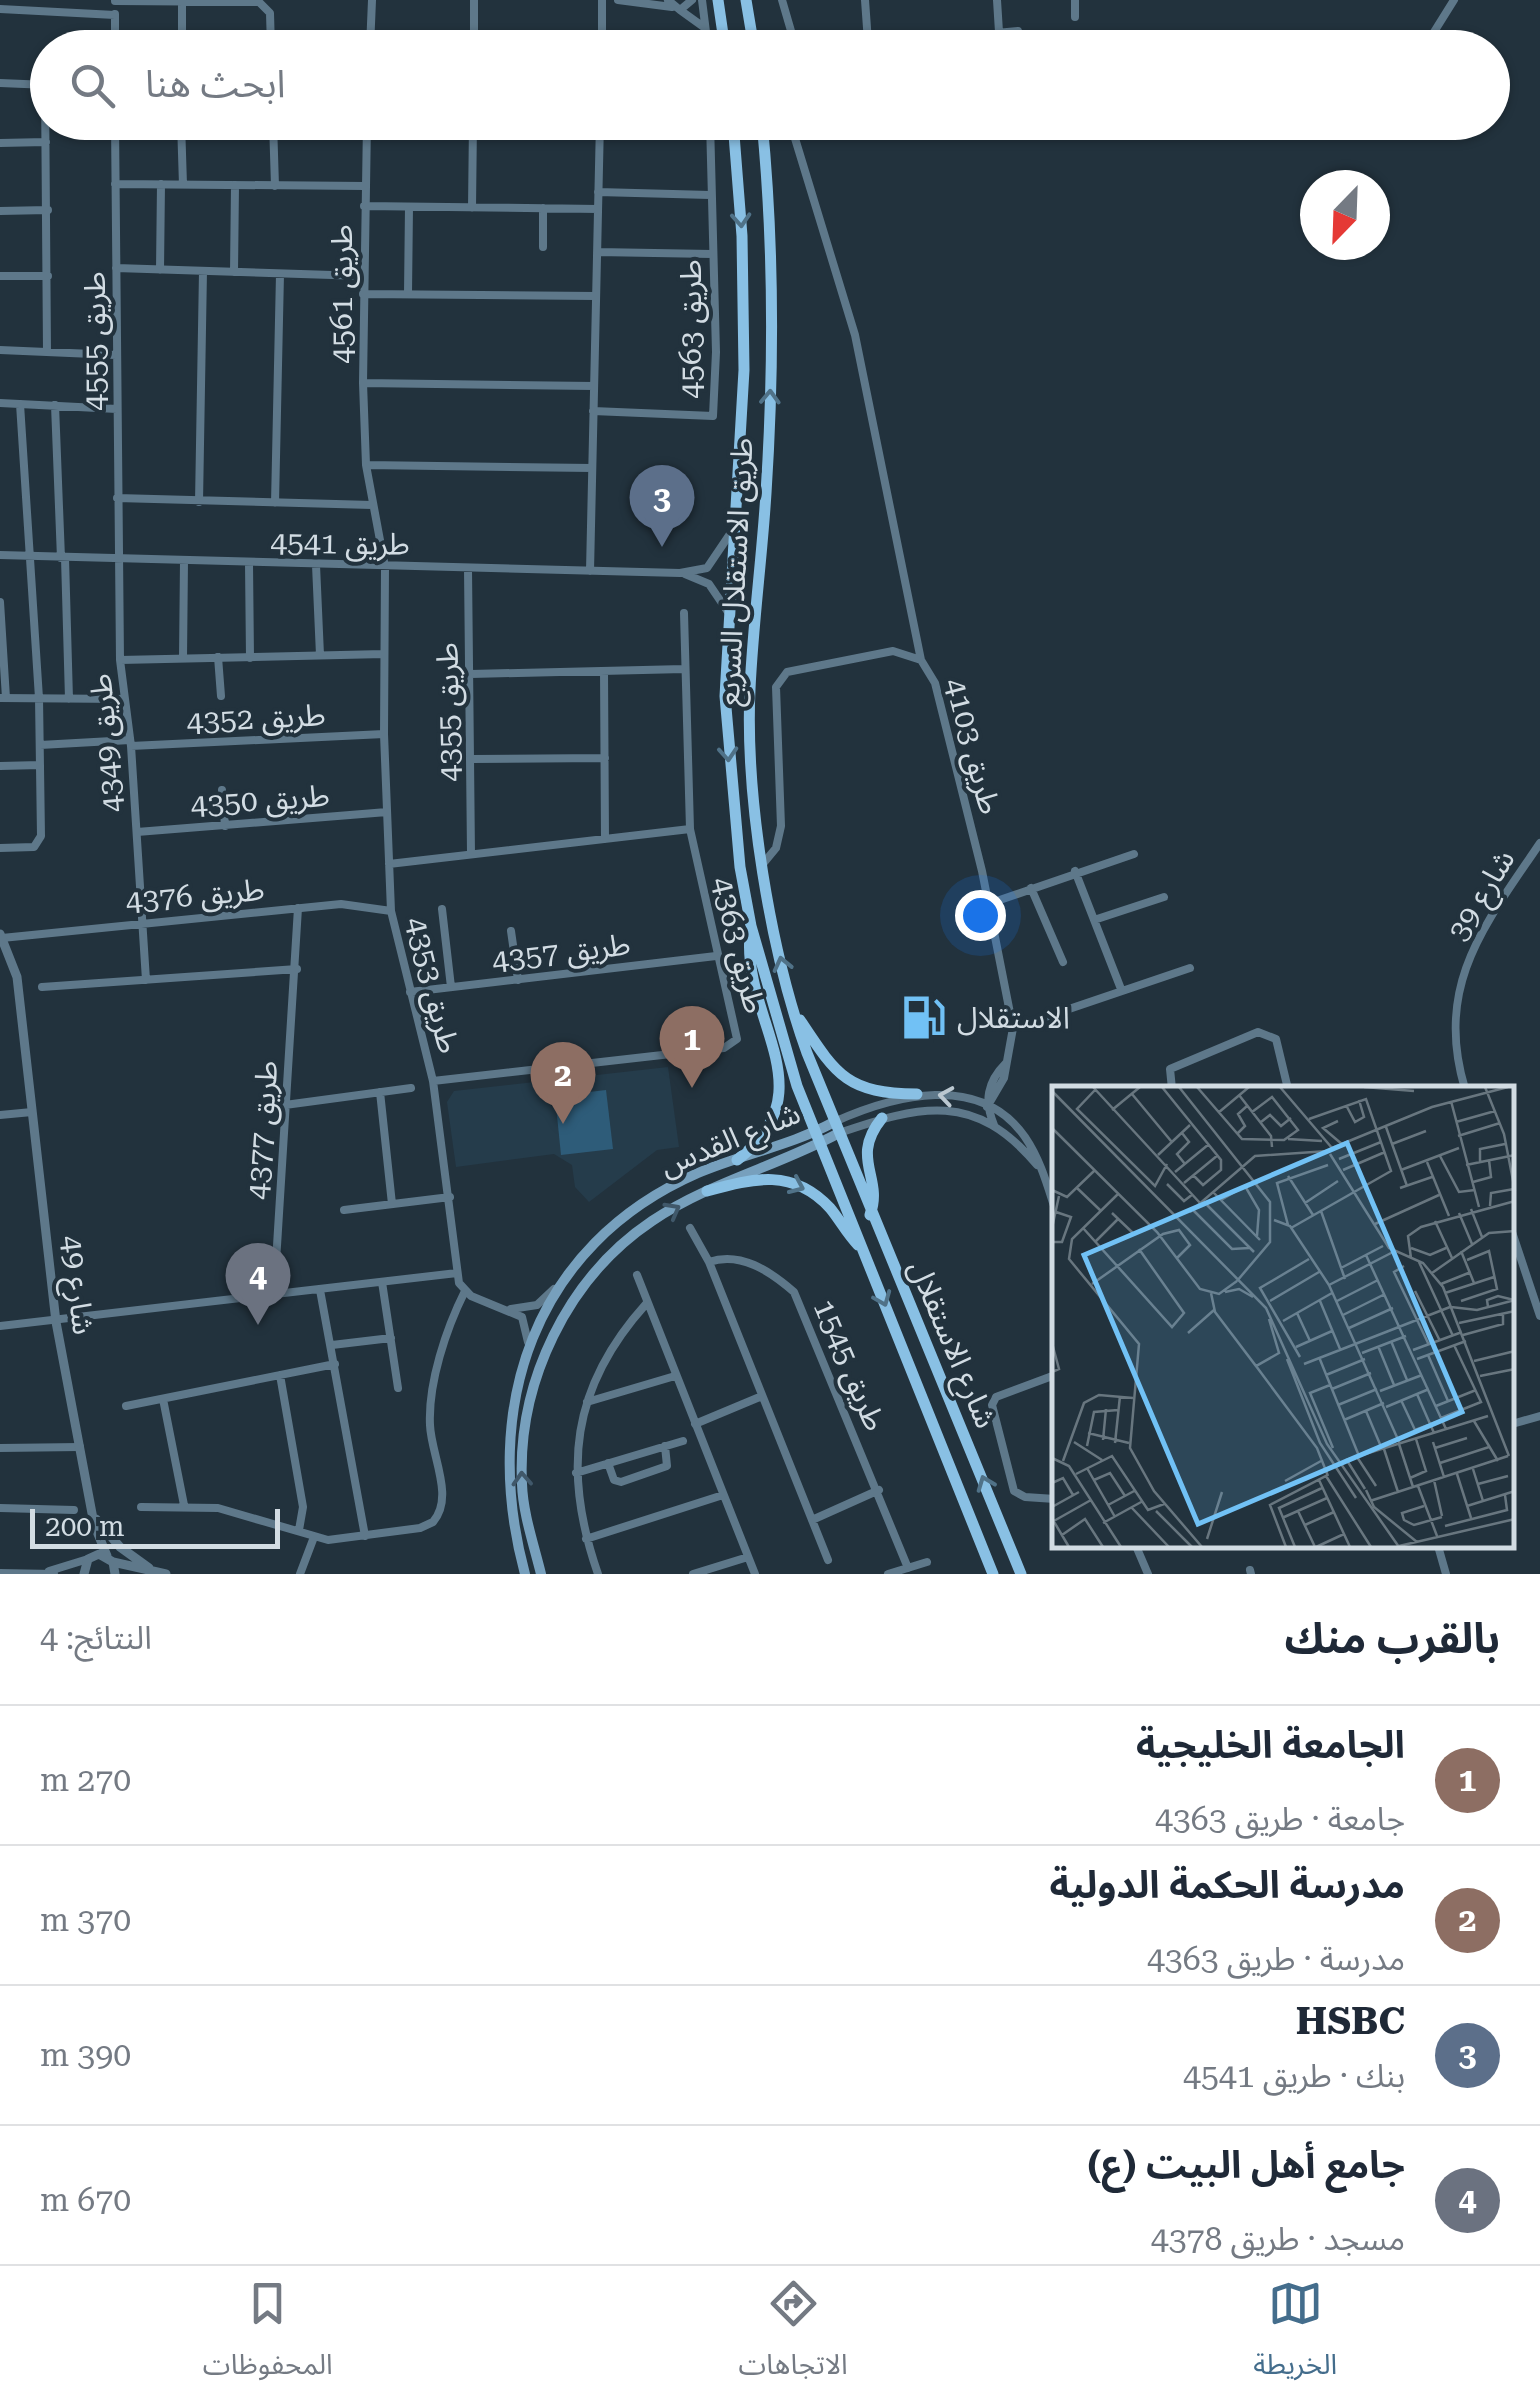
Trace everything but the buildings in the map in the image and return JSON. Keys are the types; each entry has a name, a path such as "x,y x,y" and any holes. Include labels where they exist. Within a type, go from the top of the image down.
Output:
{"main road":[{"path":"718,0 722,30"},
{"path":"746,0 751,30"},
{"name":"طريق الاستقلال السريع","path":"734,140 742,236 744,355 727,751 751,926 789,1060 818,1138"},
{"name":"طريق الاستقلال السريع","path":"763,140 772,328 766,491 750,692 762,866 792,1009 837,1128"},
{"path":"737,1160 762,1140 773,1123 780,1092 749,947 751,926"},
{"path":"792,1009 842,1078 874,1093 918,1094"},
{"path":"870,1215 875,1202 866,1147 882,1118"},
{"name":"شارع القدس","path":"541,1574 522,1490 521,1445 528,1404 547,1348 571,1305 607,1259 652,1222 837,1128"},
{"name":"شارع الاستقلال","path":"837,1128 1021,1574"},
{"name":"شارع القدس","path":"524,1574 512,1522 507,1445 528,1346 566,1276 594,1244 640,1205 698,1174 818,1138"},
{"name":"شارع الاستقلال","path":"818,1138 993,1574"},
{"path":"707,1191 768,1176 789,1180 826,1204 864,1250"}],"street":[{"path":"115,30 115,0 262,4 270,13 270,30"},
{"path":"371,30 372,0"},
{"path":"474,0 474,30"},
{"path":"602,0 602,30"},
{"path":"618,0 673,6 692,0"},
{"path":"643,2 657,0"},
{"path":"702,0 707,29"},
{"path":"782,0 791,30"},
{"path":"865,0 867,30"},
{"path":"997,0 999,30"},
{"path":"1075,17 1076,0"},
{"path":"1435,30 1454,0"},
{"path":"182,1 182,30"},
{"path":"673,6 707,29"},
{"path":"0,9 115,15"},
{"path":"0,82 30,84"},
{"name":"طريق 4555","path":"115,140 117,560"},
{"path":"181,140 183,184"},
{"path":"274,140 275,186"},
{"name":"طريق 4561","path":"366,140 363,276 366,465 385,566"},
{"path":"472,208 473,140"},
{"path":"590,572 600,140"},
{"name":"طريق 4563","path":"594,411 713,416 710,140"},
{"path":"795,140 855,335 922,660"},
{"path":"0,143 46,142 47,352"},
{"path":"115,184 365,186"},
{"path":"160,184 160,270"},
{"path":"234,185 234,272"},
{"path":"598,192 710,195"},
{"path":"364,206 598,209"},
{"path":"408,294 410,207"},
{"path":"542,247 543,208"},
{"path":"0,210 48,210"},
{"path":"597,252 712,254"},
{"path":"116,268 363,276"},
{"path":"200,502 203,271"},
{"path":"275,503 280,274"},
{"path":"0,276 48,276"},
{"path":"363,294 596,296"},
{"path":"0,350 116,355"},
{"path":"363,382 594,386"},
{"path":"0,402 116,408"},
{"path":"0,848 30,848 40,840 39,698 20,404"},
{"path":"55,406 69,699"},
{"path":"366,465 592,468"},
{"path":"117,498 372,505"},
{"path":"680,573 712,564 734,528"},
{"name":"طريق 4541","path":"0,555 680,573"},
{"name":"طريق 4349","path":"117,560 120,660 131,743 146,980"},
{"path":"183,658 184,561"},
{"path":"249,564 250,658"},
{"path":"316,565 320,655"},
{"name":"طريق 4353","path":"385,566 384,734 391,910 433,1080 457,1273 465,1291"},
{"name":"طريق 4355","path":"468,568 471,854"},
{"path":"680,573 709,584 730,615"},
{"path":"0,602 3,698 126,699"},
{"name":"طريق 4363","path":"433,1080 728,1047 736,1042 738,1031 716,956 690,829 684,613"},
{"name":"طريق 4103","path":"762,866 776,848 781,826 776,687 780,678 787,672 892,651 922,660 934,677 1013,1028 1006,1063 996,1073 987,1107"},
{"path":"120,660 384,654"},
{"path":"218,658 221,696"},
{"path":"471,674 684,669"},
{"path":"604,671 605,839"},
{"name":"طريق 4352","path":"40,745 384,734"},
{"path":"472,759 605,758"},
{"path":"0,766 40,765"},
{"path":"222,790 225,826"},
{"name":"طريق 4350","path":"137,832 387,812"},
{"path":"389,864 690,829"},
{"name":"شارع 39","path":"1464,1086 1452,1016 1460,982 1474,942 1540,844"},
{"path":"988,904 1134,854"},
{"path":"1075,872 1121,990"},
{"path":"1030,888 1063,962"},
{"path":"1094,920 1164,896"},
{"name":"طريق 4376","path":"1,936 341,904 391,910"},
{"name":"طريق 4377","path":"274,1294 298,908"},
{"path":"442,909 451,988"},
{"path":"511,932 518,980"},
{"name":"شارع 49","path":"1,936 18,978 56,1322 91,1512 115,1574"},
{"name":"طريق 4357","path":"410,992 716,956"},
{"path":"42,987 296,968"},
{"path":"1013,1028 1190,968"},
{"path":"1172,1086 1170,1069 1258,1032 1276,1039 1287,1086"},
{"path":"285,1105 411,1088"},
{"path":"380,1092 392,1204"},
{"path":"837,1128 918,1094 954,1096 987,1107 1023,1134 1052,1200"},
{"path":"837,1128 918,1110 987,1107"},
{"path":"987,1107 994,1125 1043,1173"},
{"path":"952,1110 994,1125"},
{"path":"0,1115 32,1112"},
{"path":"344,1210 450,1197"},
{"path":"690,1228 709,1262 828,1560"},
{"path":"1515,1241 1540,1316"},
{"name":"طريق 1545","path":"709,1262 726,1256 753,1264 794,1292 908,1568"},
{"path":"0,1326 457,1273"},
{"path":"638,1275 646,1304 755,1574"},
{"path":"511,1309 544,1301 566,1276"},
{"path":"382,1282 398,1388"},
{"path":"320,1290 365,1536"},
{"path":"141,1507 184,1505 230,1510 335,1540 427,1526 442,1508 430,1428 430,1394 465,1291 511,1309 526,1324 528,1346"},
{"path":"598,1574 579,1518 576,1473 587,1402 620,1332 646,1304"},
{"path":"332,1345 392,1338"},
{"path":"126,1406 335,1364"},
{"path":"280,1376 303,1507 299,1530"},
{"path":"587,1402 675,1376"},
{"path":"1052,1376 996,1397 992,1405 1012,1486 1019,1495 1052,1499"},
{"path":"695,1424 762,1396"},
{"path":"163,1399 184,1505"},
{"path":"1515,1423 1540,1416"},
{"path":"576,1473 683,1441"},
{"path":"608,1464 613,1478 621,1482 667,1466 665,1446"},
{"path":"0,1448 80,1447"},
{"path":"812,1520 879,1490"},
{"path":"586,1540 723,1495"},
{"path":"0,1508 74,1510"},
{"path":"91,1512 106,1532 148,1568"},
{"name":"شارع 49","path":"84,1574 94,1524"},
{"path":"300,1574 314,1537"},
{"path":"1137,1549 1148,1574"},
{"path":"1439,1549 1446,1574"},
{"path":"0,1573 50,1573 89,1557 166,1574"},
{"path":"693,1574 748,1557"},
{"path":"888,1574 927,1562"}],"shaded area":[{"path":"668,1067 679,1147 657,1150 589,1202 575,1187 572,1165 554,1154 456,1167 447,1102 454,1091"},
{"path":"606,1090 613,1149 561,1155 555,1096"}],"place":[{"name":"HSBC","path":"662,547"},
{"name":"الاستقلال","path":"924,1017"},
{"name":"الجامعة الخليجية","path":"692,1088"},
{"name":"مدرسة الحكمة الدولية","path":"563,1124"},
{"name":"جامع أهل البيت (ع)","path":"258,1325"}]}
